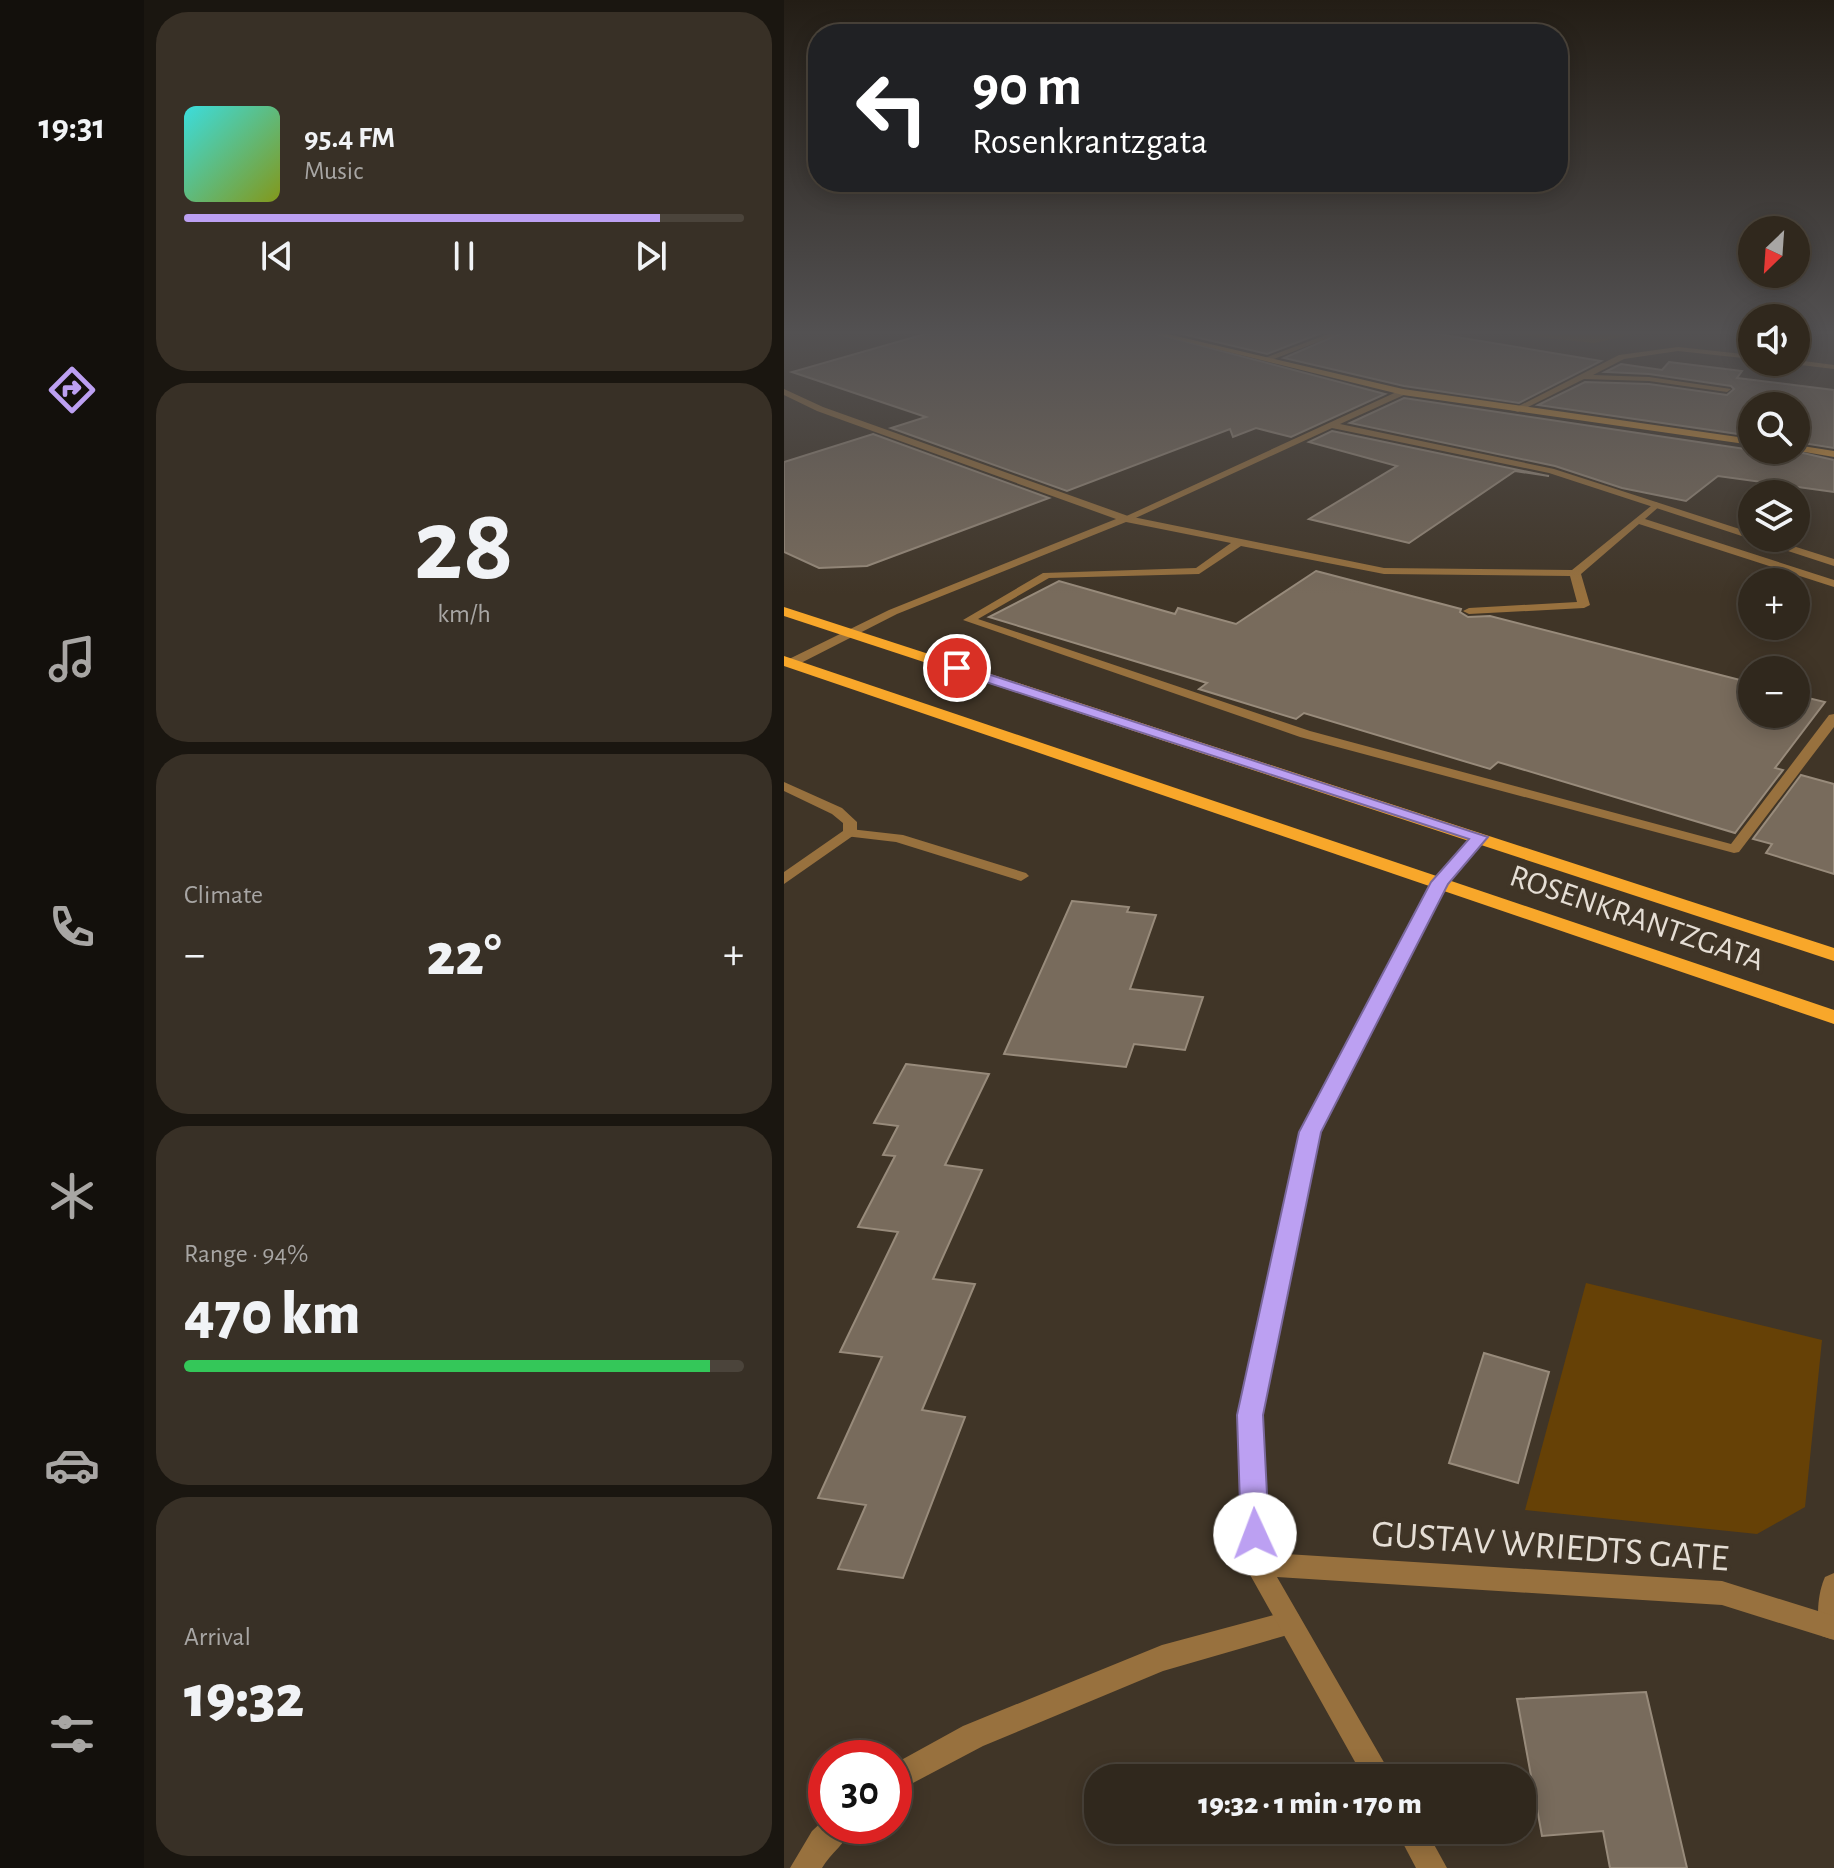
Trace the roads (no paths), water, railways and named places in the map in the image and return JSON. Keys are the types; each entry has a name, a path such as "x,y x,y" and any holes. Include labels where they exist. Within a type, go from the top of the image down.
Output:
{"main road":[{"path":"1590,420 1738,440"},
{"path":"1810,450 1834,454"},
{"name":"ROSENKRANTZGATA","path":"784,611 1834,955"},
{"name":"ROSENKRANTZGATA","path":"788,662 1834,1017"}],"street":[{"path":"851,420 1125,519 1384,571 1575,573 1656,505"},
{"path":"788,662 893,612 1125,519 1342,420"},
{"path":"1331,425 1551,471 1738,531"},
{"path":"1637,520 1834,584"},
{"path":"1238,543 1199,571 1047,575 969,620 1305,734 1734,849 1834,718"},
{"path":"1801,552 1834,563"},
{"path":"1469,611 1584,605 1575,573"},
{"path":"784,786 837,811 850,822 850,833"},
{"path":"784,879 850,833 898,838 1021,876"},
{"path":"1371,1764 1256,1564 1250,1415 1310,1132 1440,882 1480,837"},
{"name":"GUSTAV WRIEDTS GATE","path":"1256,1564 1722,1593 1833,1628"},
{"path":"1833,1628 1834,1585"},
{"path":"912,1769 973,1736 1162,1658 1289,1623"},
{"path":"805,1868 820,1844"},
{"path":"1418,1844 1432,1868"}]}
